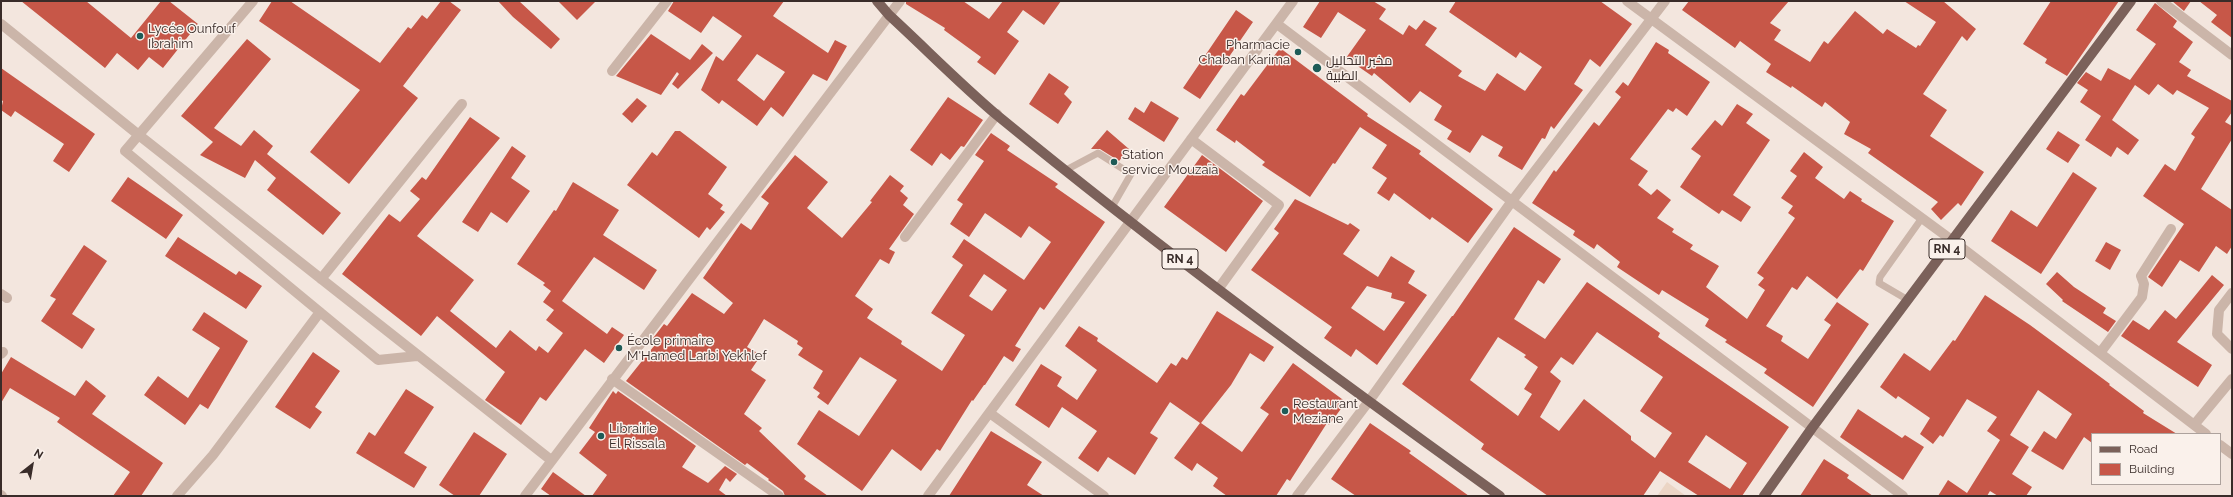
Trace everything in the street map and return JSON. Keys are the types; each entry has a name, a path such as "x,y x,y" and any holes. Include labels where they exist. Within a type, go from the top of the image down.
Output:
{"main road":[{"name":"RN 4","path":"877,1 889,15 997,114 1130,222 1369,401 1500,496"},
{"name":"RN 4","path":"1764,496 1812,428 2131,1"}],"street":[{"path":"253,1 125,152 378,360 418,356"},
{"path":"612,71 668,1"},
{"path":"529,494 551,460 900,1"},
{"path":"928,496 991,414 1293,1"},
{"path":"1627,1 1953,241 2205,433"},
{"path":"1297,496 1369,401 1512,201 1665,1"},
{"path":"2162,1 2232,55"},
{"path":"1,24 140,136 551,460"},
{"path":"1277,24 1903,496"},
{"path":"321,279 462,104"},
{"path":"905,236 997,114"},
{"path":"1191,139 1279,205 1219,288"},
{"path":"2100,353 2142,297 2144,284 2142,276 2171,229"},
{"path":"2232,293 2219,310 2216,334 2232,349"},
{"path":"177,496 213,455 320,312"},
{"path":"612,379 779,496"},
{"path":"2194,425 2232,379"},
{"path":"991,414 1104,496"},
{"path":"2221,446 2232,454"}],"lane":[{"path":"1066,170 1098,153 1131,174 1112,207"},
{"path":"1908,300 1879,283 1880,277 1922,218"}],"shaded area":[{"path":"1667,482 1686,496 1657,496"}],"building":[{"name":"Lycée Ounfouf Ibrahim","path":"21,1 86,1 131,38 161,1 169,1 198,24 163,68 149,57 138,70 117,53 105,68"},
{"path":"272,1 290,1 380,63 408,27 411,29 422,15 427,19 441,1 449,1 461,10 403,86 418,98 349,184 310,152 360,90 259,21"},
{"path":"498,1 519,1 560,39 551,49 513,17"},
{"path":"558,1 596,1 577,20"},
{"path":"674,1 784,1 773,16 828,53 835,40 847,46 827,81 813,74 783,117 771,107 757,126 722,100 719,104 701,90 716,56 723,61 742,36 713,16 701,33 668,11","holes":["757,54 785,72 764,101 737,80"]},
{"path":"906,1 963,1 989,19 1003,1 1061,1 1044,25 1023,10 1007,32 1019,41 995,75 977,62 981,57 944,30 945,28 906,4"},
{"path":"1320,1 1373,1 1386,9 1379,19 1403,35 1409,25 1416,30 1424,20 1437,28 1425,45 1462,71 1458,76 1485,91 1497,73 1525,91 1542,67 1520,52 1516,58 1449,12 1456,1 1600,1 1632,24 1600,67 1590,59 1574,84 1583,90 1554,129 1551,126 1545,139 1542,138 1522,170 1498,156 1503,147 1482,135 1470,153 1447,139 1452,131 1434,120 1442,106 1420,91 1410,103 1374,73 1372,76 1346,58 1366,30 1338,12 1321,38 1303,27"},
{"path":"1689,1 1789,1 1770,23 1781,30 1774,40 1810,62 1824,41 1828,44 1855,11 1883,34 1887,29 1916,48 1918,45 1920,46 1936,22 1904,1 1943,1 1976,29 1967,41 1962,36 1923,94 1947,110 1930,136 1984,172 1961,206 1958,203 1941,220 1931,209 1938,202 1868,153 1871,149 1844,134 1850,122 1825,102 1822,107 1792,86 1791,88 1766,72 1771,64 1740,41 1735,48 1682,10"},
{"path":"2051,1 2119,1 2067,76 2045,63 2047,59 2023,44"},
{"path":"2172,1 2191,1 2184,11"},
{"path":"2199,1 2232,1 2232,38 2211,22 2217,15"},
{"path":"2155,3 2177,21 2173,27 2193,42 2179,62 2191,70 2187,76 2232,101 2232,112 2225,122 2232,126 2232,139 2201,189 2232,210 2232,246 2227,254 2216,246 2199,272 2180,260 2162,287 2148,277 2184,224 2143,196 2165,164 2175,171 2195,137 2191,134 2209,108 2177,90 2173,95 2158,84 2149,95 2135,85 2112,120 2139,140 2128,155 2117,147 2111,157 2085,140 2101,116 2080,102 2088,90 2077,83 2086,72 2101,81 2108,68 2130,80 2156,44 2136,30"},
{"path":"1236,10 1253,22 1200,99 1183,88"},
{"path":"651,34 690,60 702,44 713,53 678,89 672,84 679,74 677,72 661,95 616,76"},
{"path":"247,39 271,59 214,128 241,146 254,130 273,146 267,154 341,213 323,235 267,190 276,178 255,160 245,178 200,155 213,142 181,116"},
{"path":"1656,42 1669,50 1668,53 1710,82 1687,116 1676,108 1673,112 1668,109 1630,159 1648,171 1638,185 1651,195 1657,189 1671,200 1657,218 1674,229 1672,232 1693,245 1690,249 1719,266 1706,287 1747,319 1765,290 1758,285 1764,278 1757,273 1795,218 1788,213 1793,206 1781,198 1797,176 1790,171 1804,152 1823,167 1815,178 1844,199 1850,191 1862,199 1861,201 1894,221 1863,271 1860,269 1837,299 1807,276 1797,290 1792,287 1766,326 1783,336 1781,341 1808,359 1831,325 1824,320 1837,302 1869,324 1813,407 1764,373 1767,369 1725,342 1727,340 1705,326 1709,319 1662,290 1659,295 1617,267 1620,262 1597,244 1594,249 1573,235 1575,231 1532,203 1554,170 1556,172 1594,122 1599,126 1621,97 1615,92 1623,82 1628,86"},
{"path":"1280,48 1368,114 1367,116 1421,151 1419,154 1493,209 1468,243 1432,217 1430,220 1394,193 1389,201 1377,193 1387,178 1372,168 1387,145 1360,127 1310,197 1262,165 1265,162 1236,140 1235,143 1216,130 1241,94 1244,96"},
{"path":"1,68 95,134 69,172 53,161 64,144 15,111 11,117 1,110 3,101 1,100"},
{"path":"1049,73 1069,87 1064,94 1072,102 1058,124 1029,104"},
{"path":"948,97 983,120 964,147 961,146 950,160 941,153 932,166 910,150"},
{"path":"637,98 647,106 632,123 622,114"},
{"path":"1151,101 1179,118 1164,142 1128,119 1135,107 1144,113"},
{"path":"1737,104 1753,114 1746,123 1770,140 1733,195 1751,207 1741,222 1722,210 1719,214 1680,187 1701,156 1691,149 1715,120 1722,126"},
{"path":"470,117 500,138 417,236 474,280 450,311 496,348 510,330 536,351 539,346 548,353 563,333 546,320 554,310 543,302 551,291 543,285 545,283 517,264 554,210 556,211 573,182 619,210 603,235 657,270 644,290 594,257 562,301 607,334 612,327 624,335 604,363 585,349 546,401 540,397 521,425 485,400 505,372 437,316 421,336 342,274 389,214 400,222 420,199 410,191 422,177 426,180"},
{"path":"1107,130 1129,149 1119,161 1100,149 1091,149"},
{"path":"675,131 680,131 727,167 708,194 723,205 720,209 725,212 710,230 707,227 699,238 627,185 652,152 657,156"},
{"path":"2058,131 2080,145 2068,163 2046,149"},
{"path":"991,133 1010,146 1007,150 1058,184 1055,187 1105,222 1044,310 1040,307 1015,346 1021,349 1013,362 1004,356 985,385 973,401 972,400 940,451 937,449 921,471 892,449 862,491 797,444 819,410 859,436 897,380 860,357 828,405 817,397 820,393 813,388 823,371 798,355 803,348 797,344 798,341 764,319 747,347 761,355 751,370 766,380 744,414 762,428 759,431 806,476 804,479 828,496 785,496 783,491 747,463 745,465 626,381 654,346 650,342 664,324 667,326 692,293 724,314 733,303 703,278 741,223 751,230 769,203 761,197 795,155 828,182 807,208 842,238 872,202 870,201 890,175 904,186 900,191 908,198 903,205 914,214 889,249 895,252 889,264 880,259 855,296 873,309 867,318 902,341 901,344 942,371 965,335 931,313 963,265 952,257 964,239 1024,280 1051,242 1029,226 1021,238 985,213 969,237 950,224 963,204 957,200 984,161 975,155","holes":["984,274 1007,290 992,311 969,296"]},
{"path":"512,146 526,156 511,178 530,191 507,223 491,212 478,232 462,222"},
{"path":"1202,155 1263,201 1226,252 1164,207"},
{"path":"2073,172 2097,188 2041,274 1991,241 2011,210 2037,227"},
{"path":"128,177 183,215 166,239 111,201"},
{"path":"1295,199 1348,225 1350,223 1360,230 1343,254 1378,277 1391,256 1415,271 1408,283 1427,295 1377,365 1356,349 1351,357 1324,338 1332,327 1251,270 1279,233 1274,229","holes":["1367,286 1392,293 1391,298 1405,302 1384,331 1351,308"]},
{"path":"1514,227 1561,259 1544,284 1538,280 1514,319 1545,339 1587,282 1660,333 1658,337 1789,427 1742,496 1699,496 1660,471 1643,496 1548,496 1481,449 1484,444 1402,384 1453,316","holes":["1597,332 1663,377 1640,411 1672,433 1655,458 1631,440 1631,436 1584,399 1559,431 1540,417 1561,381 1550,372 1561,357 1573,365","1498,337 1526,355 1524,357 1538,367 1524,389 1532,394 1518,416 1470,380","1706,435 1747,463 1730,489 1688,462"]},
{"path":"178,237 236,275 239,271 262,286 246,309 165,256"},
{"path":"2106,242 2121,250 2110,270 2095,261"},
{"path":"84,245 107,261 72,314 95,329 82,349 41,321 56,299 50,296"},
{"path":"2057,272 2074,287 2106,308 2103,313 2116,321 2108,332 2062,301 2063,300 2046,284"},
{"path":"2212,275 2224,285 2177,342 2212,365 2198,387 2121,336 2133,320 2149,330 2165,310 2176,319"},
{"path":"1985,295 2030,325 2110,384 2109,385 2144,411 2143,413 2175,433 2091,433 2091,442 2084,437 2063,470 2031,451 2044,431 2056,439 2072,414 2038,390 2010,435 2029,447 2012,474 2032,487 2026,496 1998,496 1990,491 1987,496 1938,496 1948,480 1967,493 2000,440 1987,431 1997,417 1967,399 1943,437 1940,435 1933,444 1920,434 1930,418 1898,396 1896,399 1880,387 1904,353 1930,371 1953,340 1955,341"},
{"path":"1217,311 1274,347 1264,362 1250,353 1231,385 1201,423 1242,452 1269,414 1260,408 1293,363 1346,402 1329,425 1327,423 1290,481 1287,479 1276,496 1227,496 1213,486 1218,478 1197,463 1192,471 1174,458 1200,423 1170,402 1150,433 1158,438 1135,475 1108,457 1098,472 1078,458 1097,431 1062,407 1049,428 1015,405 1041,364 1062,377 1057,386 1077,400 1097,370 1065,346 1079,326 1098,338 1097,341 1157,383 1171,363 1176,366 1182,357 1187,360"},
{"path":"204,312 248,341 208,409 200,404 185,425 144,395 158,376 188,398 220,348 192,330"},
{"path":"313,352 340,371 315,407 322,412 310,429 275,407"},
{"path":"11,357 75,396 86,380 106,396 92,414 163,463 141,496 113,496 130,472 57,422 60,418 10,388 1,403 1,374"},
{"path":"406,389 434,407 404,453 427,467 414,488 356,453 369,432 375,436"},
{"path":"613,391 616,394 618,391 696,446 682,467 708,483 725,466 737,474 730,482 726,478 719,490 727,496 592,496 607,475 579,453 595,432 589,428"},
{"path":"1858,409 1902,438 1905,435 1924,447 1903,480 1840,437"},
{"path":"1370,423 1411,451 1409,453 1469,496 1356,496 1331,479"},
{"path":"991,431 1042,462 1027,485 1044,496 949,496"},
{"path":"474,432 507,454 479,496 455,496 439,485"},
{"path":"1824,459 1849,475 1847,478 1873,496 1800,496"},
{"path":"553,472 586,496 551,496 541,489"}],"place":[{"name":"Lycée Ounfouf Ibrahim","path":"140,36"},
{"name":"Pharmacie Chaban Karima","path":"1298,52"},
{"name":"مخبر التحاليل الطبية","path":"1317,68"},
{"name":"Station service Mouzaïa","path":"1114,162"},
{"name":"École primaire M'Hamed Larbi Yekhlef","path":"619,348"},
{"name":"Restaurant Meziane","path":"1285,411"},
{"name":"Librairie El Rissala","path":"601,436"}]}
